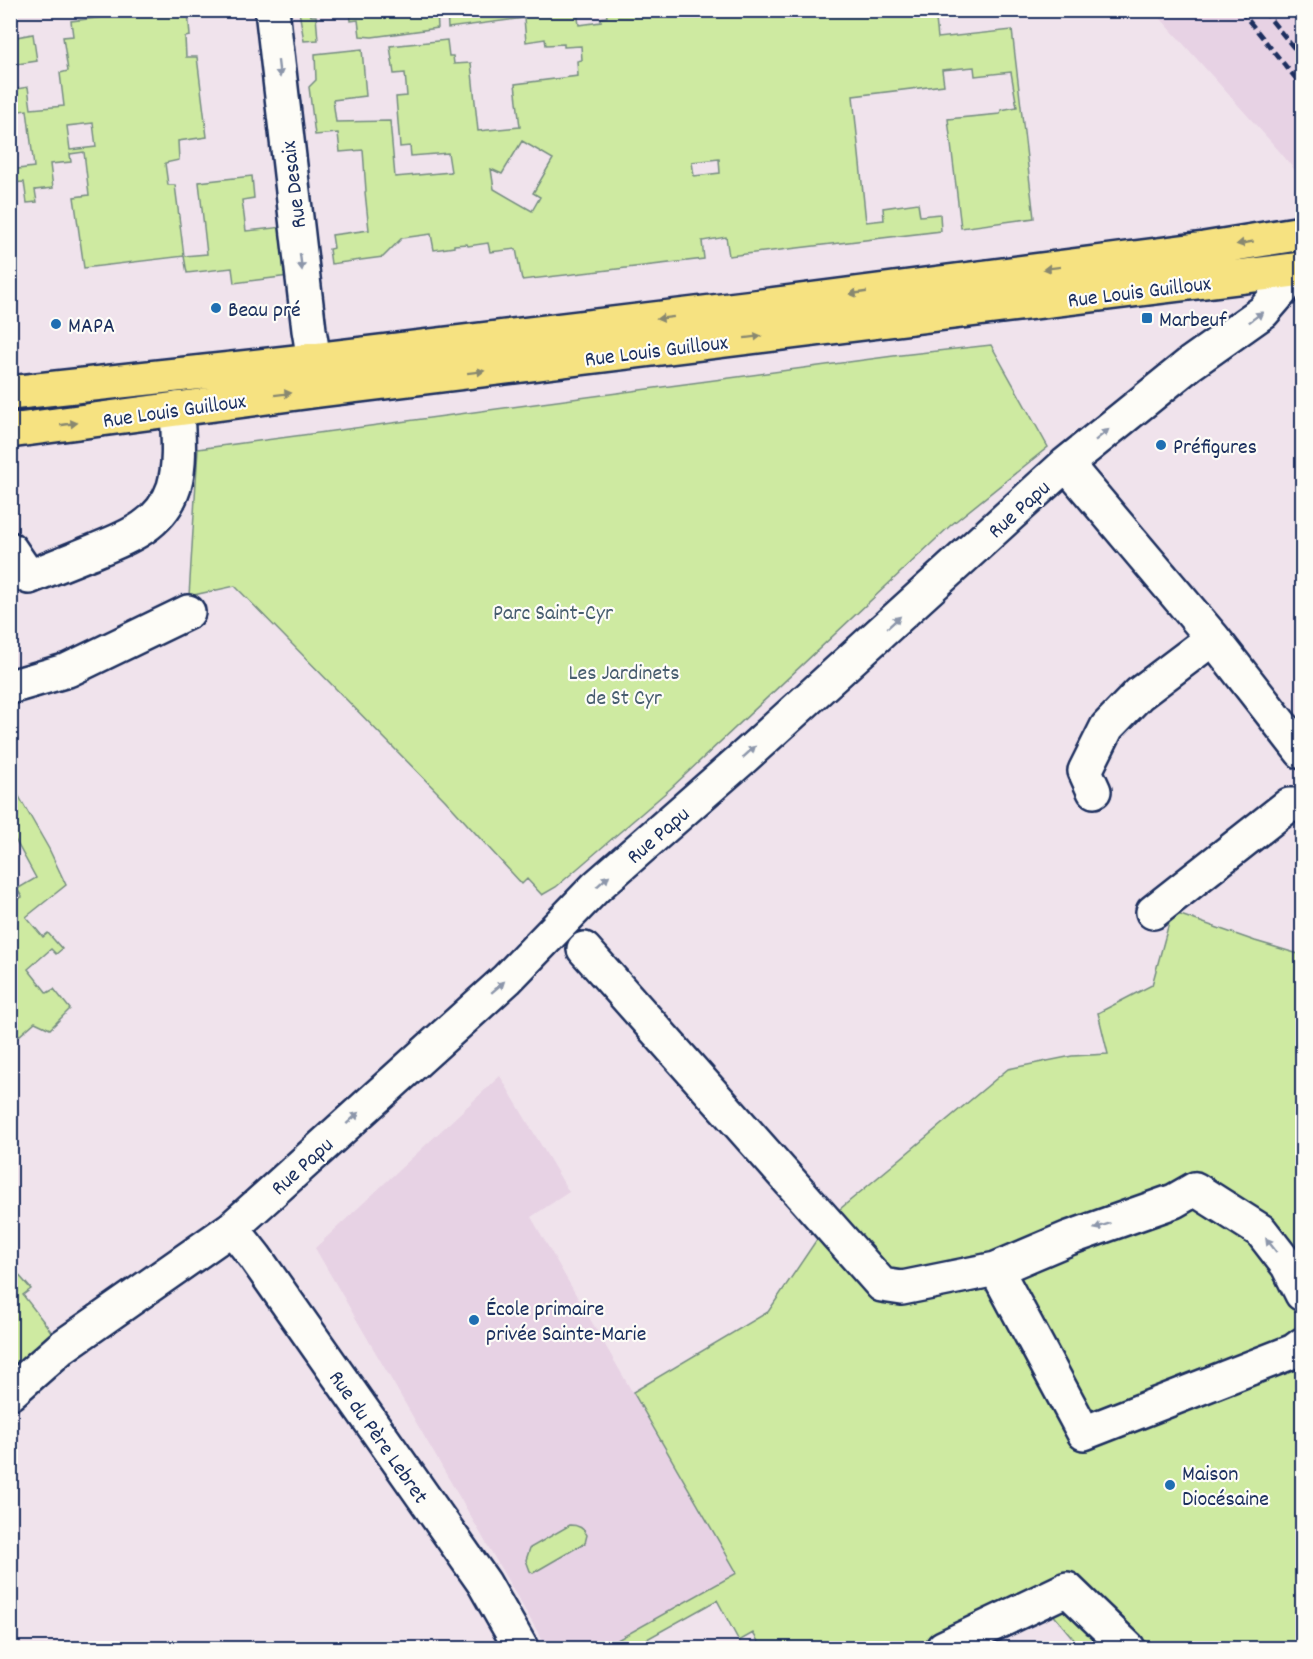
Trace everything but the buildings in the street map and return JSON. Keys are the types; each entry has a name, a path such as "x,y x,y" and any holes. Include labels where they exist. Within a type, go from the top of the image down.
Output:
{"main road":[{"name":"Rue Louis Guilloux","path":"10,393 314,360 754,307 1204,249 1302,233"},
{"name":"Rue Louis Guilloux","path":"10,431 1301,269"}],"street":[{"name":"Rue Desaix","path":"272,10 314,360"},
{"name":"Rue Papu","path":"10,1394 62,1347 232,1228 507,979 596,888 1066,464 1191,363 1263,312 1301,269"},
{"path":"10,549 29,577 133,535 150,523 164,509 174,487 178,456 177,409"},
{"path":"1066,464 1213,638 1302,752"},
{"path":"10,687 68,670 188,612"},
{"path":"1094,791 1085,771 1107,727 1139,694 1213,638"},
{"path":"1153,912 1289,805 1302,805"},
{"path":"584,948 882,1285 902,1288 996,1269 1069,1238 1174,1201 1195,1189 1261,1231 1288,1266 1302,1294"},
{"name":"Rue du Père Lebret","path":"232,1228 484,1583 520,1648"},
{"path":"996,1269 1084,1433 1298,1348"},
{"path":"943,1648 1067,1589 1128,1648"}],"shaded area":[{"path":"1154,11 1302,11 1302,179 1281,153"},
{"name":"École primaire privée Sainte-Marie","path":"500,1076 569,1192 531,1217 737,1573 603,1648 547,1648 315,1248"}],"green space":[{"path":"935,10 938,38 1012,30 1034,218 961,228 948,119 1000,114 1001,110 1017,107 1011,72 975,76 974,67 942,70 944,85 853,96 866,222 884,220 883,208 918,203 920,216 940,214 941,231 729,256 726,237 702,241 704,259 522,280 516,249 490,252 488,243 468,246 467,244 454,245 454,247 434,250 431,234 402,238 383,257 331,264 329,249 334,248 332,235 369,230 363,150 340,152 338,133 315,135 309,87 316,80 315,54 362,49 366,96 333,100 336,122 390,121 395,177 451,172 448,153 411,156 410,146 400,147 396,97 407,96 405,73 394,74 390,46 447,40 449,56 453,56 454,64 471,63 478,131 520,127 515,84 578,76 577,61 582,60 581,46 546,45 545,39 526,42 524,18 448,28 447,11 577,11 579,25 601,22 601,18 607,17 606,11","holes":["522,141 553,159 533,193 540,197 532,211 494,189 491,169 502,174","719,159 720,173 694,176 692,162"]},
{"path":"121,11 188,11 190,36 185,37 186,57 197,57 207,137 178,141 179,160 165,163 168,185 175,185 184,256 84,268 74,197 89,195 84,152 70,154 71,162 50,164 53,188 35,190 37,202 27,203 24,182 11,183 10,170 34,167 27,110 11,112 11,90 28,87 31,109 64,106 60,73 68,71 63,37 73,36 71,21 121,15","holes":["93,123 96,147 70,150 67,126"]},
{"path":"299,11 310,11 311,16 316,16 318,40 304,41"},
{"path":"350,11 437,11 438,28 372,37 360,36 358,20 351,21"},
{"path":"33,34 37,61 11,65 11,38"},
{"path":"252,176 254,198 242,200 246,231 283,227 289,276 234,283 232,268 187,273 184,256 207,254 199,182"},
{"name":"Parc Saint-Cyr","path":"991,345 1048,447 951,525 670,789 556,887 542,895 527,879 522,884 445,800 235,586 189,596 198,449"},
{"path":"17,793 49,849 66,885 26,917 43,937 48,933 62,949 56,954 51,949 28,969 47,993 54,989 70,1009 50,1029 35,1022 11,1043 11,903 22,897 17,889 36,878 11,832 11,797"},
{"path":"1172,912 1302,955 1302,1648 1081,1648 1041,1600 943,1648 762,1648 753,1633 739,1641 717,1600 631,1648 603,1648 737,1573 633,1392 768,1312 834,1214 1008,1069 1072,1056 1108,1054 1098,1013 1152,985"},
{"path":"10,1265 31,1289 23,1295 62,1347 10,1394"},
{"path":"570,1525 584,1530 587,1535 585,1543 533,1573 530,1571 526,1560 530,1548"}],"railway":[{"path":"1240,10 1302,86"},
{"path":"1263,10 1302,58"}],"place":[{"name":"Beau pré","path":"216,308"},
{"name":"Marbeuf","path":"1147,318"},
{"name":"MAPA","path":"56,324"},
{"name":"Préfigures","path":"1161,445"},
{"name":"École primaire privée Sainte-Marie","path":"474,1320"},
{"name":"Maison Diocésaine","path":"1170,1485"}],"park label":[{"name":"Les Jardinets de St Cyr","path":"624,684"}]}
